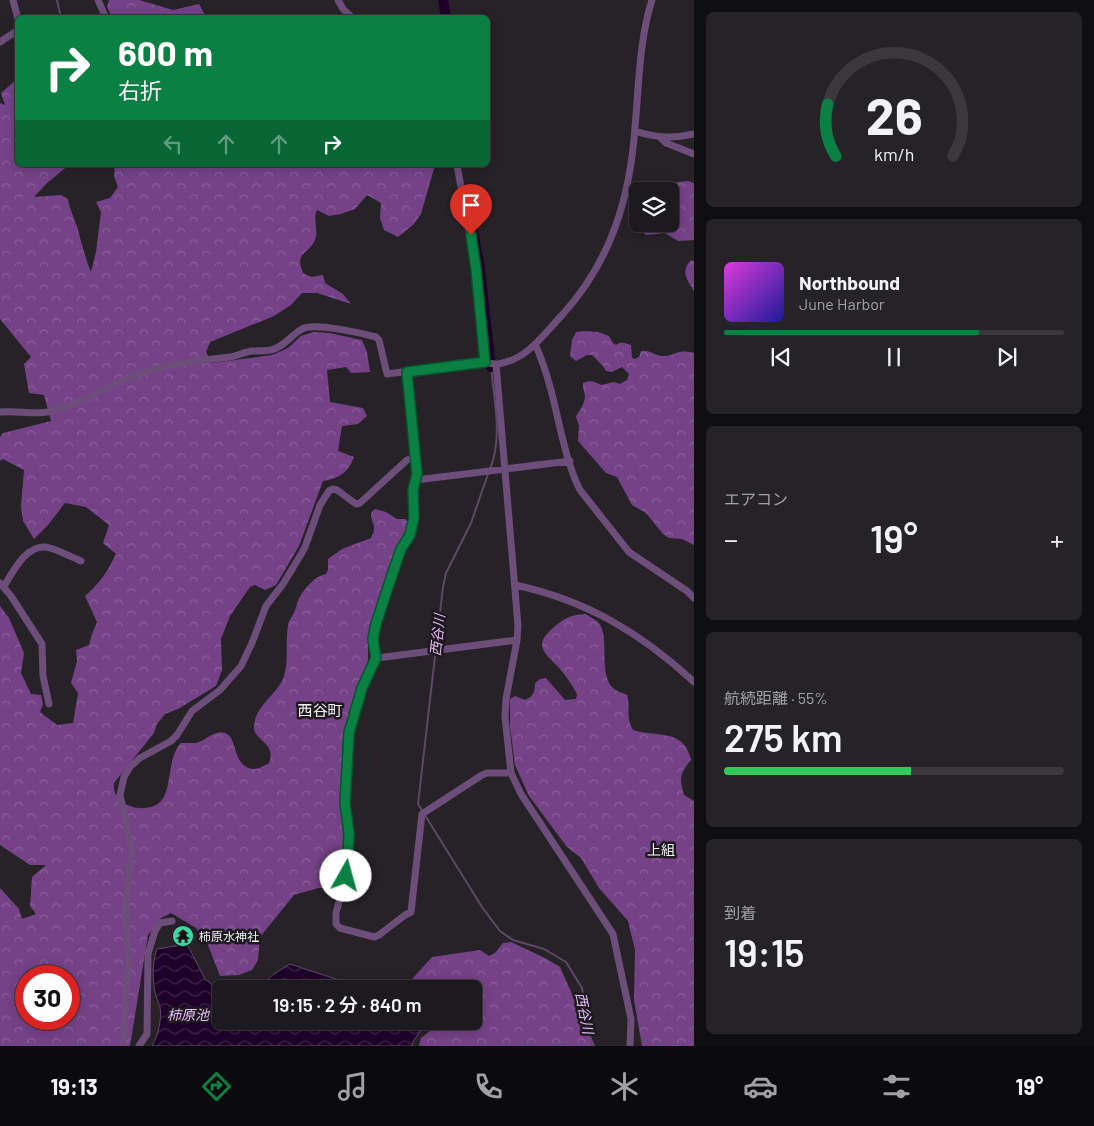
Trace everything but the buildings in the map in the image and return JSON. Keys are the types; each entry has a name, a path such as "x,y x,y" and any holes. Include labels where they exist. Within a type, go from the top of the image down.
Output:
{"street":[{"path":"13,0 17,15"},
{"path":"98,0 105,15"},
{"path":"338,0 342,9 349,15"},
{"path":"0,412 38,413 55,410 87,399 149,370 190,361 273,350 306,327 325,326 376,337 379,340 387,374 485,362 496,364 517,359 535,344 583,290 614,234 626,193 635,131 639,66 652,0"},
{"path":"0,42 15,32"},
{"path":"635,131 652,137 682,137 694,134"},
{"path":"660,137 666,143 694,154"},
{"path":"458,167 476,269 485,362"},
{"path":"535,344 550,386 574,478 580,490 630,552 687,591 694,598"},
{"path":"496,364 518,626 506,699 505,718 511,773 521,794 613,934 632,1019 630,1046"},
{"path":"407,372 415,457 414,518 410,535 398,558 376,624 373,639 376,658 362,688 349,733 345,803 349,833 348,856 346,876 336,914 336,924 340,928 374,937 411,912 424,813 482,775 487,773 511,773"},
{"path":"123,1046 129,964 125,906 132,851 120,795 124,777 130,767 140,758 171,741 192,710 220,690 241,666 252,643 261,616 305,547 320,505 330,491 336,490 356,504 360,503 407,460 415,457"},
{"path":"416,480 570,461"},
{"path":"49,704 43,676 44,650 42,644 2,584 27,553 34,549 45,547 81,560"},
{"path":"515,585 557,597 600,614 660,651 694,682"},
{"path":"376,658 517,640"},
{"path":"138,1046 146,1034 148,954 155,930 160,923 167,920 172,921"}],"green space":[{"path":"109,0 139,0 173,10 199,4 205,15 111,15 107,7"},
{"path":"15,81 15,167 67,167 34,197 61,195 68,199 91,272 96,252 101,212 96,202 110,198 118,187 114,176 115,167 434,167 421,214 413,225 398,237 384,230 380,218 381,203 367,195 355,209 341,214 329,216 317,210 315,218 316,238 300,261 303,273 311,277 323,275 325,283 343,294 351,304 317,293 302,293 291,305 274,316 210,342 206,352 212,363 272,355 288,348 301,336 313,332 329,333 362,340 367,352 370,372 351,373 346,367 327,370 330,402 363,408 367,416 358,424 342,426 338,451 354,457 352,462 342,474 333,479 323,481 299,546 276,585 265,590 255,585 250,587 230,616 221,639 222,670 216,686 178,709 165,714 157,724 154,733 114,783 114,791 123,802 137,808 145,808 159,803 166,791 173,758 181,743 196,743 221,732 232,739 238,758 248,768 260,768 269,763 270,751 268,746 255,732 255,720 262,706 277,689 284,676 288,624 299,598 311,583 318,577 326,574 328,559 342,549 371,538 374,530 371,516 372,511 375,509 386,512 397,519 405,519 409,524 374,616 368,640 368,660 343,739 340,806 345,843 341,879 336,887 318,888 294,895 260,937 258,960 252,970 239,975 220,976 205,937 196,928 171,913 161,918 148,935 130,1046 0,1046 0,888 19,909 22,919 36,914 30,906 32,877 46,865 30,865 0,845 0,606 9,618 24,653 21,673 31,694 41,695 43,704 40,712 57,725 73,723 78,693 71,683 77,661 76,650 89,645 97,622 85,596 103,576 116,554 103,543 109,525 86,507 65,503 34,539 23,521 21,506 24,470 3,459 0,461 0,437 3,433 51,421 44,395 29,393 24,364 31,357 0,319 0,103 5,105 1,93"},
{"path":"688,181 694,183 694,240 678,241 665,233 646,235 642,232 679,232 679,182"},
{"path":"691,260 694,261 694,291 685,272"},
{"path":"576,332 598,332 609,336 616,345 625,343 631,345 632,357 634,359 639,357 641,351 662,356 681,352 694,353 694,545 682,539 669,538 663,534 646,513 632,505 617,477 606,473 578,441 579,426 576,417 585,399 583,383 590,381 601,385 614,382 620,384 627,380 629,374 622,367 612,372 606,371 592,355 587,355 576,361 570,356 572,340"},
{"path":"586,614 599,623 602,629 606,674 613,688 627,695 629,721 633,730 669,736 676,739 688,750 691,760 683,773 681,785 684,795 694,801 694,1046 642,1046 634,1000 635,950 628,921 599,888 581,858 567,847 529,796 515,765 510,726 510,699 515,696 525,700 528,699 533,694 535,683 540,679 546,678 565,700 576,699 577,694 569,681 547,655 542,646 546,635 564,620 571,616"},
{"path":"511,942 560,967 595,1046 419,1046 421,1038 431,1030 482,1030 482,980 413,980 413,978 432,957 480,950 489,956 495,953 503,943"}],"water":[{"name":"柿原池","path":"187,944 205,979 212,985 212,1030 421,1030 412,1043 413,1046 152,1046 160,1022 160,1007 153,978 153,966 157,949"},
{"path":"290,964 339,980 267,980"}],"waterway":[{"path":"57,0 60,15"},
{"name":"西谷川","path":"443,0 446,15"},
{"name":"西谷川","path":"467,203 479,261 491,367"},
{"name":"西谷川","path":"490,469 494,457 497,432 491,367"},
{"name":"西谷川","path":"488,474 471,523 446,573 443,587 418,804 482,907 500,931 513,940 544,949 566,962 582,988 592,1046"}],"place":[{"name":"柿原水神社","path":"183,936"}],"district":[{"name":"西谷町","path":"320,710"},
{"name":"上組","path":"661,849"}],"route":[{"path":"346,876 349,833 345,803 351,721 362,688 376,658 373,639 376,624 401,549 410,535 414,518 413,490 417,474 407,372 485,362 471,235"}]}
